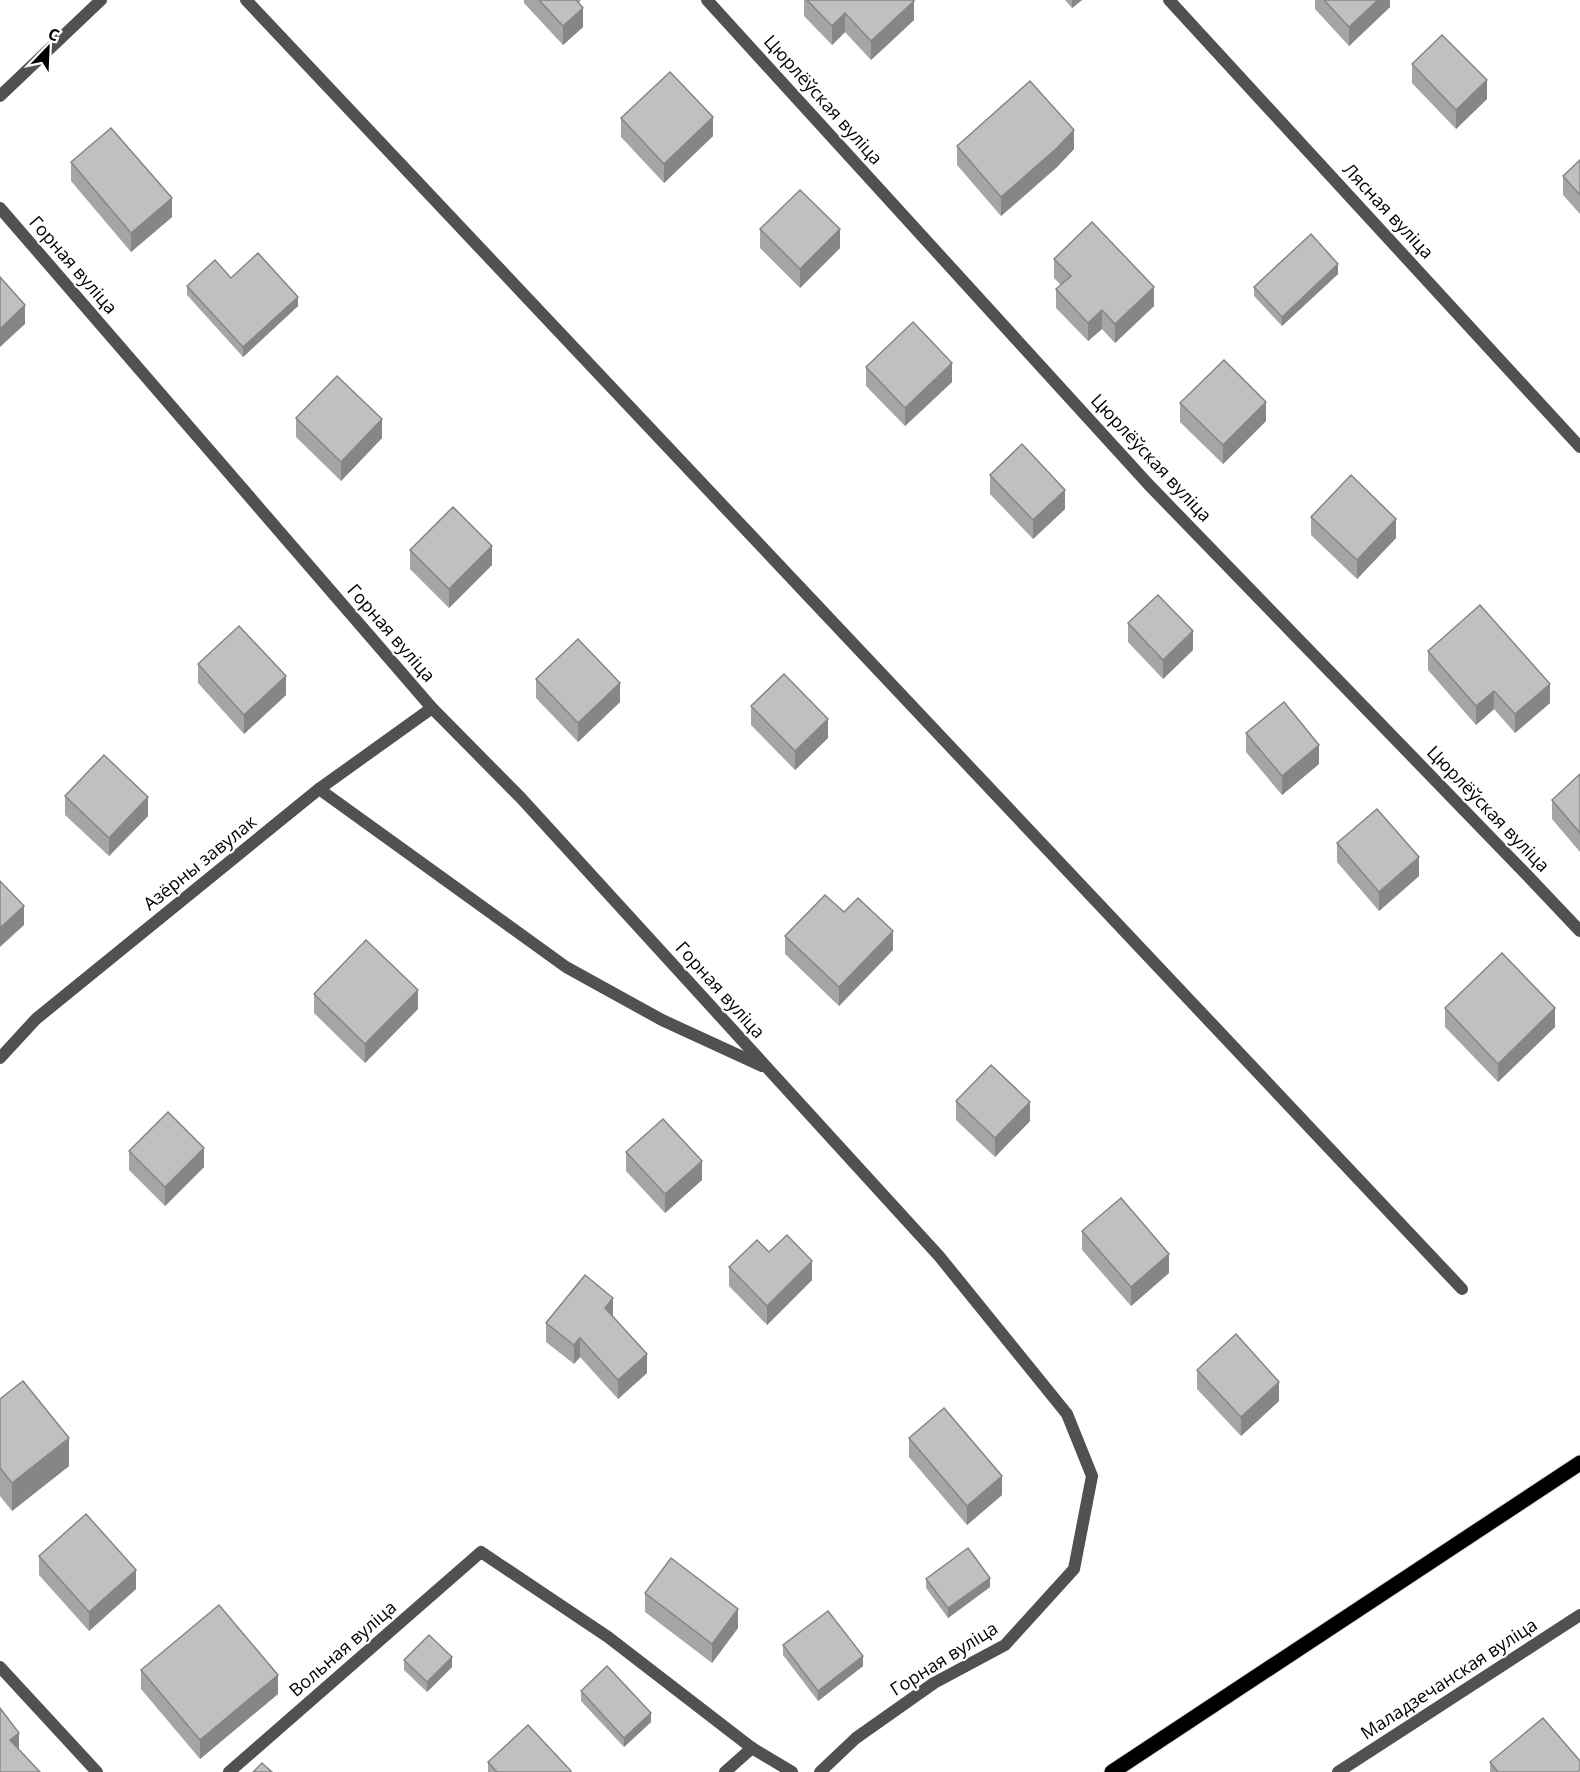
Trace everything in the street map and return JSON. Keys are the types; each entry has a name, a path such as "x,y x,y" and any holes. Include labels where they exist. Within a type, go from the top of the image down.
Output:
{"main road":[{"path":"1112,1772 1580,1463"}],"street":[{"path":"0,96 101,0"},
{"path":"246,0 1462,1289"},
{"name":"Цюрлёўская вуліца","path":"707,0 1149,485 1580,931"},
{"name":"Лясная вуліца","path":"1168,0 1580,447"},
{"name":"Горная вуліца","path":"0,208 432,708 521,798 939,1256 1067,1414 1092,1476 1074,1569 1005,1645 934,1683 856,1738 820,1772"},
{"name":"Азёрны завулак","path":"0,1058 36,1019 319,789 432,708"},
{"name":"Горная вуліца","path":"319,789 566,967 662,1020 768,1069"},
{"name":"Вольная вуліца","path":"229,1772 482,1552 608,1637 752,1748"},
{"name":"Маладзечанская вуліца","path":"1338,1772 1580,1615"},
{"path":"0,1666 97,1772"},
{"path":"725,1772 752,1748 792,1772"}],"building":[{"path":"539,0 576,0 583,8 563,26"},
{"path":"807,0 914,1 871,41 845,13 832,26"},
{"path":"1324,0 1378,0 1349,27"},
{"path":"1442,35 1487,80 1456,110 1412,64"},
{"path":"670,72 713,117 664,164 621,118"},
{"path":"1030,81 1074,130 1001,197 957,146"},
{"path":"111,128 172,198 131,233 71,162"},
{"path":"1580,160 1580,195 1563,176"},
{"path":"800,190 840,229 800,269 760,229"},
{"path":"1092,222 1154,287 1115,324 1102,310 1088,323 1056,289 1071,276 1054,259"},
{"path":"1311,234 1338,264 1282,317 1254,287"},
{"path":"258,253 298,297 243,347 187,286 215,260 231,278"},
{"path":"0,277 25,305 0,329"},
{"path":"913,322 952,363 905,408 866,367"},
{"path":"1224,360 1266,402 1223,445 1180,403"},
{"path":"337,376 382,419 341,462 296,418"},
{"path":"1022,444 1065,490 1033,520 990,475"},
{"path":"1351,475 1396,519 1357,560 1311,517"},
{"path":"453,507 492,546 449,589 410,550"},
{"path":"1158,595 1193,631 1163,660 1128,623"},
{"path":"1480,605 1550,684 1515,714 1494,691 1476,706 1428,651"},
{"path":"239,626 286,676 244,715 198,664"},
{"path":"578,639 620,683 578,723 536,679"},
{"path":"784,674 828,719 795,751 751,706"},
{"path":"1284,702 1319,745 1282,776 1246,733"},
{"path":"104,755 148,797 109,838 65,796"},
{"path":"1580,774 1580,833 1552,800"},
{"path":"1377,809 1419,857 1379,892 1337,843"},
{"path":"0,881 24,906 0,928"},
{"path":"825,895 844,912 858,898 893,931 839,987 785,936"},
{"path":"366,940 418,990 365,1044 314,994"},
{"path":"1502,953 1555,1008 1498,1064 1445,1008"},
{"path":"991,1065 1030,1102 995,1138 956,1101"},
{"path":"168,1112 204,1148 165,1187 129,1151"},
{"path":"663,1119 702,1161 665,1194 626,1152"},
{"path":"1121,1198 1169,1254 1131,1287 1082,1231"},
{"path":"787,1235 812,1261 767,1306 729,1267 757,1240 769,1252"},
{"path":"585,1275 613,1298 605,1308 647,1354 618,1380 580,1338 574,1345 546,1323"},
{"path":"1236,1334 1279,1382 1241,1417 1197,1370"},
{"path":"23,1381 69,1438 12,1483 0,1468 0,1399"},
{"path":"944,1408 1002,1476 967,1506 909,1438"},
{"path":"86,1514 136,1570 89,1612 39,1556"},
{"path":"968,1548 990,1578 948,1608 926,1579"},
{"path":"671,1558 738,1609 712,1644 645,1593"},
{"path":"219,1605 278,1675 200,1740 141,1670"},
{"path":"828,1611 863,1656 818,1691 783,1645"},
{"path":"429,1635 452,1657 427,1682 404,1660"},
{"path":"607,1666 651,1713 624,1738 581,1691"},
{"path":"0,1708 19,1733 10,1740 40,1772 0,1772"},
{"path":"1543,1718 1580,1761 1580,1770 1578,1772 1498,1772 1490,1762"},
{"path":"528,1725 570,1772 497,1772 488,1762"},
{"path":"262,1763 272,1772 253,1772"}]}
